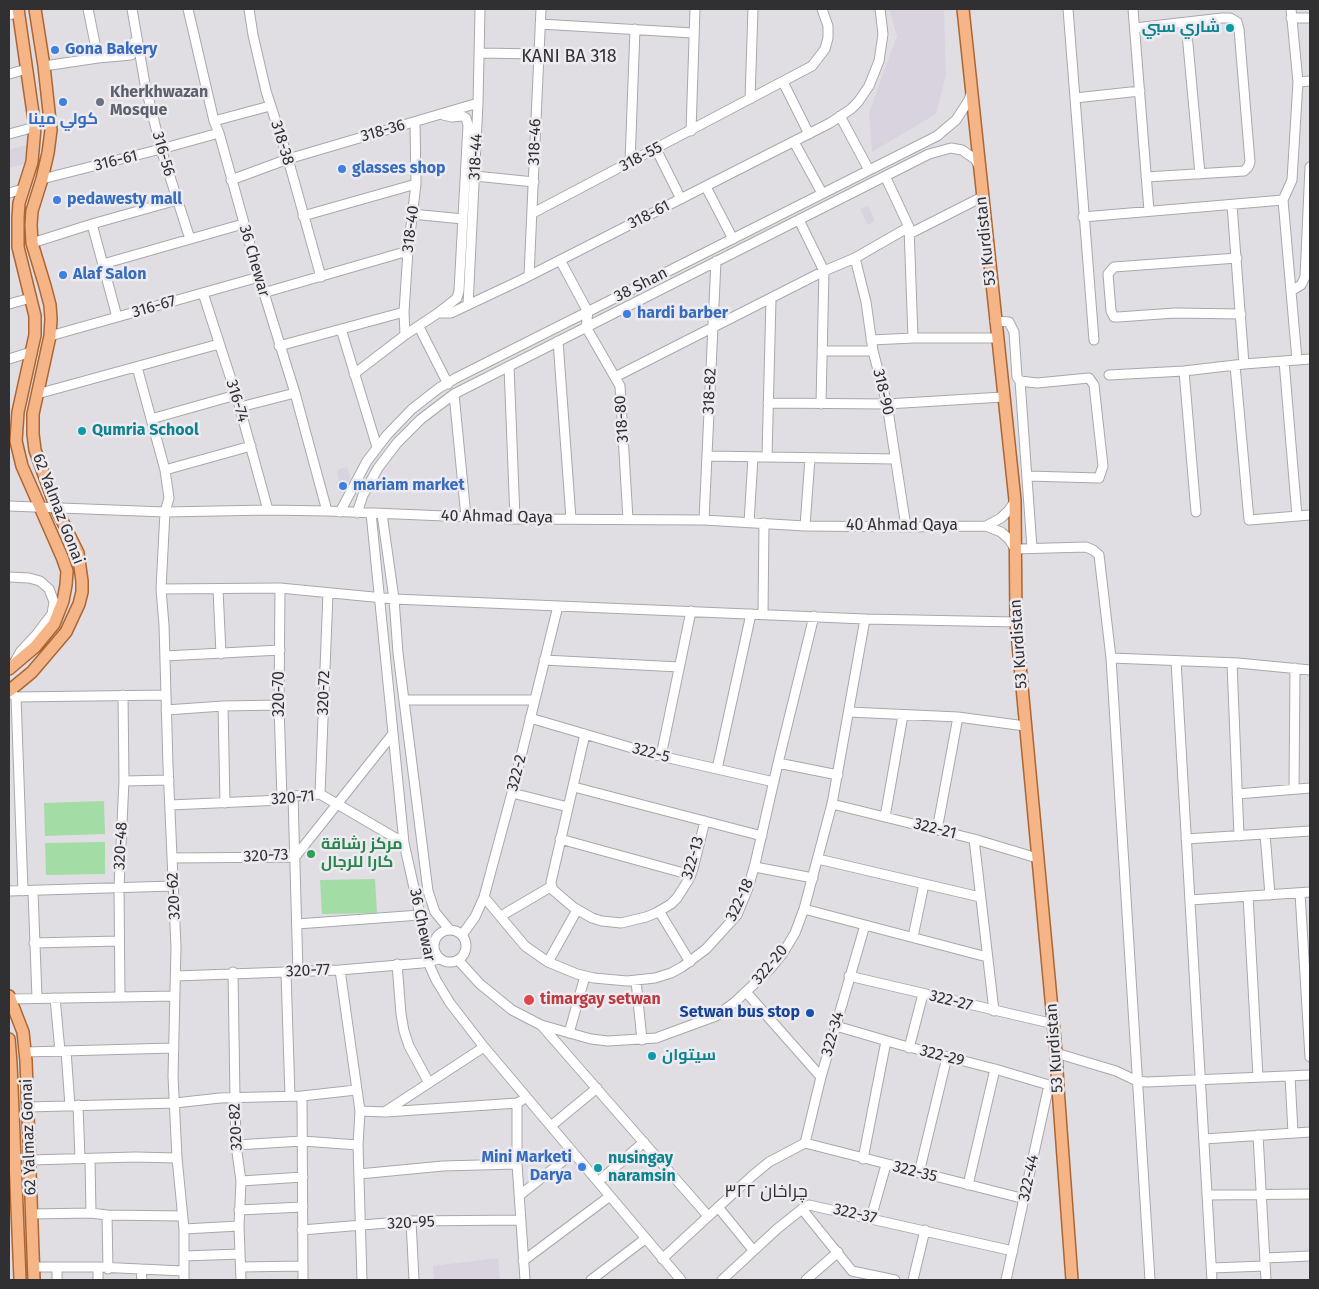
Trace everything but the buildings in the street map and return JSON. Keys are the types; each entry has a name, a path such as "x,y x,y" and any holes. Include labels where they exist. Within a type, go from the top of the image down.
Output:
{"main road":[{"name":"62 Yalmaz Gonai","path":"11,693 32,672 66,632 79,604 82,581 78,553 56,508 35,450 32,434 33,414 50,336 50,305 32,243 31,225 32,210 42,179 51,130 35,9"},
{"name":"53 Kurdistan","path":"963,9 1015,500 1016,622 1054,1024 1056,1053 1053,1086 1072,1280"},
{"name":"62 Yalmaz Gonai","path":"10,667 35,647 54,624 63,601 67,571 12,441 35,335 36,316 14,248 24,189 32,162 35,127 27,69 15,12"},
{"path":"32,108 49,106"},
{"name":"62 Yalmaz Gonai","path":"9,998 23,1032 25,1052 34,1280"},
{"name":"62 Yalmaz Gonai","path":"9,1040 13,1206 20,1280"}],"street":[{"path":"88,9 98,58"},
{"path":"44,66 131,55 135,47 127,9"},
{"name":"316-56","path":"132,9 145,84 161,149 190,239"},
{"name":"36 Chewar","path":"188,9 214,121 219,132 258,277 295,392 327,511"},
{"name":"318-38","path":"249,9 252,35 270,106 288,160 321,277"},
{"name":"318-44","path":"468,305 478,104 480,9"},
{"name":"318-46","path":"529,276 541,9"},
{"path":"691,131 695,9"},
{"path":"750,99 753,9"},
{"name":"318-55","path":"533,213 812,66 825,49 829,32 826,15 822,9"},
{"name":"318-61","path":"354,374 405,335 438,313 451,313 529,276 794,142 840,116 858,102 874,77 879,61 883,34 880,9"},
{"path":"1068,9 1094,340"},
{"path":"1133,9 1149,211"},
{"path":"1297,360 1283,200 1292,180 1298,82 1291,13 1306,15"},
{"path":"1135,28 1230,18 1237,22 1250,162 1244,171 1146,177"},
{"path":"1186,23 1200,174"},
{"path":"540,24 693,33"},
{"path":"630,162 635,29"},
{"path":"480,53 538,54"},
{"path":"9,74 27,69"},
{"path":"1298,82 1310,81"},
{"path":"783,82 809,134"},
{"path":"1075,98 1140,91"},
{"name":"38 Shan","path":"340,512 367,461 377,448 412,409 456,378 937,136 951,125 960,114 969,100 971,92"},
{"name":"318-36","path":"231,180 288,160 478,104"},
{"path":"214,121 270,106"},
{"path":"438,313 457,298 459,291 468,125 466,118 462,116 440,115"},
{"path":"840,116 868,170"},
{"name":"318-40","path":"405,335 404,312 408,251 416,184 415,122"},
{"path":"9,134 35,127"},
{"name":"316-61","path":"42,179 161,149 219,132"},
{"path":"794,142 822,193"},
{"name":"38 Shan","path":"357,512 363,495 378,468 397,443 421,419 454,394 929,154 951,148 966,152 975,159 979,166"},
{"path":"656,149 681,199"},
{"path":"1291,290 1302,285 1305,278 1310,167"},
{"path":"474,176 534,182"},
{"path":"885,176 909,231 913,338"},
{"path":"303,216 416,184"},
{"path":"706,186 733,239"},
{"path":"9,193 24,189"},
{"path":"615,377 824,272 982,198"},
{"path":"32,243 178,200"},
{"path":"1083,217 1283,200"},
{"path":"1232,205 1241,314 1240,365 1249,520 1310,515"},
{"path":"412,214 463,219"},
{"path":"799,220 824,272 821,404"},
{"path":"92,224 117,317"},
{"path":"103,264 244,224"},
{"path":"264,294 408,251"},
{"name":"318-90","path":"855,258 866,302 873,351 887,404 906,527"},
{"path":"1237,258 1114,267 1108,274 1111,311 1114,317 1175,313 1241,314"},
{"path":"560,260 588,312 586,327"},
{"name":"318-82","path":"704,520 716,261"},
{"name":"316-67","path":"50,336 258,277"},
{"name":"316-74","path":"203,293 240,407 268,510"},
{"path":"9,304 31,298"},
{"path":"767,457 771,299"},
{"path":"279,346 404,312"},
{"path":"995,321 1009,322 1014,332 1017,377 1020,381 1032,548"},
{"path":"419,327 448,384"},
{"name":"318-80","path":"586,327 620,386 628,519"},
{"path":"341,329 377,448"},
{"path":"871,340 997,338"},
{"path":"558,341 571,519"},
{"path":"37,394 219,344"},
{"path":"822,351 873,351"},
{"path":"9,359 31,352"},
{"path":"1109,375 1184,371 1310,359"},
{"path":"1284,361 1297,516"},
{"path":"509,366 514,519"},
{"name":"320-62","path":"137,367 165,470 170,501 165,512 161,589 174,886 176,976 173,1076 177,1158 184,1229 184,1276"},
{"path":"1184,371 1196,512"},
{"path":"1020,381 1037,383 1089,378 1094,385 1103,466 1098,478 1027,476"},
{"path":"240,407 295,392"},
{"path":"454,394 466,517"},
{"path":"151,419 236,395"},
{"path":"768,402 887,404 1004,397"},
{"path":"165,470 251,446"},
{"path":"707,456 895,459"},
{"path":"749,523 753,457"},
{"path":"804,526 810,458"},
{"path":"986,526 1001,518 1015,500"},
{"name":"40 Ahmad Qaya","path":"9,506 165,512 268,510 514,519 704,520 804,526 986,526"},
{"name":"36 Chewar","path":"371,513 404,843 428,962 450,1003 484,1046 680,1280"},
{"path":"382,514 394,599 398,653 428,891 435,912 449,929 459,932 465,939 465,953 458,960 449,962 440,959 424,938"},
{"path":"763,614 764,523"},
{"path":"986,526 1005,536 1015,549 1086,547 1093,550 1099,556 1111,658 1150,1280"},
{"path":"9,577 29,578 40,582 49,589 54,602 52,614 10,667"},
{"path":"161,589 280,588 394,599 865,619 1016,622"},
{"name":"320-70","path":"280,588 279,705 282,800"},
{"path":"218,589 221,654"},
{"name":"320-72","path":"320,794 328,593"},
{"name":"322-2","path":"462,935 475,917 484,897 512,793 558,606"},
{"path":"661,756 692,611"},
{"path":"717,769 751,614"},
{"name":"322-18","path":"484,897 525,946 548,962 584,976 608,980 636,981 671,973 690,962 719,937 737,915 754,867 762,836 814,616"},
{"name":"322-20","path":"458,960 498,1000 526,1018 569,1034 608,1041 642,1040 673,1033 716,1016 746,992 770,970 783,953 795,934 804,909 832,804 865,619"},
{"path":"165,656 280,650"},
{"path":"1111,658 1232,663 1310,670"},
{"path":"544,660 679,667"},
{"path":"1176,661 1212,1280"},
{"path":"1232,663 1239,836"},
{"path":"1294,789 1295,668"},
{"path":"37,998 34,944 11,693 166,695"},
{"name":"320-48","path":"120,997 119,887 124,781 123,695"},
{"path":"404,700 534,700"},
{"path":"166,710 279,705"},
{"path":"223,706 225,803"},
{"path":"849,712 958,717 1025,726"},
{"path":"885,817 903,714"},
{"path":"937,830 958,717"},
{"name":"322-5","path":"530,718 661,756 774,782"},
{"name":"320-73","path":"172,858 295,857 392,734"},
{"path":"501,916 552,886 551,882 560,839 586,734"},
{"path":"778,764 838,775"},
{"path":"124,781 169,780"},
{"path":"574,787 762,836"},
{"path":"1237,794 1310,788"},
{"path":"512,793 568,807"},
{"name":"320-71","path":"170,805 282,800 293,796 320,794 404,843"},
{"path":"293,796 298,972"},
{"name":"322-21","path":"832,804 974,839 1037,858"},
{"name":"322-13","path":"552,886 552,889 559,896 577,910 602,921 621,923 638,920 660,911 677,898 691,875 705,822"},
{"path":"1186,839 1310,831"},
{"path":"1265,834 1270,895"},
{"path":"560,839 691,875"},
{"path":"974,839 994,1012"},
{"path":"818,859 980,897"},
{"path":"754,867 813,878"},
{"path":"913,937 924,884"},
{"path":"9,891 174,886"},
{"path":"1190,900 1310,892"},
{"path":"1300,893 1309,1006 1310,1057"},
{"path":"1248,896 1258,1078"},
{"path":"804,909 987,956"},
{"path":"548,962 577,910"},
{"path":"660,911 690,962"},
{"path":"297,924 420,916"},
{"name":"322-34","path":"805,1143 821,1077 864,925"},
{"path":"433,949 438,933 449,929"},
{"path":"34,944 119,941"},
{"name":"320-77","path":"176,976 233,972 286,973 340,970 428,962 440,959"},
{"path":"397,964 404,1031 429,1083"},
{"path":"340,970 360,1111 358,1145 362,1280"},
{"name":"320-82","path":"233,972 236,1146 241,1181 239,1210 241,1280"},
{"path":"286,973 290,1096"},
{"path":"569,1034 584,976"},
{"name":"322-27","path":"849,976 994,1012 1054,1024"},
{"path":"636,981 642,1040"},
{"path":"746,992 821,1077"},
{"path":"909,1048 923,994"},
{"path":"9,998 175,996"},
{"path":"55,998 74,1106 80,1159"},
{"path":"541,1024 708,1216"},
{"name":"322-29","path":"836,1026 886,1042 995,1069 1053,1086"},
{"path":"863,1160 886,1042"},
{"path":"386,1112 484,1046"},
{"path":"25,1052 174,1048"},
{"path":"1056,1053 1116,1071 1137,1081 1147,1082 1310,1075"},
{"path":"919,1173 947,1057"},
{"path":"968,1185 995,1069"},
{"path":"1290,1076 1293,1133"},
{"name":"322-44","path":"1006,1280 1053,1086"},
{"path":"551,1126 597,1088"},
{"path":"28,1107 175,1103 235,1097 302,1096 356,1090"},
{"path":"302,1096 303,1280"},
{"path":"360,1111 386,1112 517,1104 526,1098"},
{"path":"517,1104 517,1164 525,1280"},
{"path":"1204,1139 1310,1132"},
{"path":"1258,1135 1266,1280"},
{"path":"236,1146 302,1141 358,1145"},
{"path":"598,1182 644,1142"},
{"path":"662,1259 769,1162 805,1143"},
{"name":"322-35","path":"805,1143 863,1160 1025,1199"},
{"path":"520,1195 573,1153"},
{"path":"30,1160 135,1157 177,1158"},
{"path":"90,1159 91,1212"},
{"path":"359,1174 443,1166 517,1164"},
{"path":"871,1218 886,1165"},
{"path":"241,1181 303,1177"},
{"path":"1207,1195 1310,1194"},
{"path":"523,1261 610,1196"},
{"name":"322-37","path":"802,1209 809,1205 820,1206 1013,1250"},
{"path":"239,1210 304,1207"},
{"path":"718,1207 753,1250"},
{"path":"722,1280 753,1250 802,1209 852,1271 890,1280"},
{"path":"32,1214 91,1212 107,1215 182,1216"},
{"path":"107,1215 108,1269"},
{"name":"320-95","path":"302,1230 411,1221 520,1220"},
{"path":"411,1221 414,1280"},
{"path":"184,1229 239,1226"},
{"path":"913,1280 924,1230"},
{"path":"597,1278 645,1239"},
{"path":"806,1280 838,1252"},
{"path":"184,1256 240,1254"},
{"path":"1211,1268 1310,1256"},
{"path":"241,1267 303,1266"},
{"path":"34,1267 141,1269 184,1276"},
{"path":"57,1267 57,1280"},
{"path":"98,1267 98,1280"},
{"path":"141,1269 142,1280"}],"shaded area":[{"path":"889,9 944,9 946,75 936,114 872,152 869,113 897,36"},
{"path":"29,144 24,164 9,168 9,150"},
{"path":"868,206 875,221 868,225 860,209"},
{"name":"mariam market","path":"347,467 351,478 341,493 337,470"},
{"name":"timargay setwan","path":"530,992 537,997 529,1009 522,1004"},
{"path":"498,1258 500,1280 434,1280 433,1266"}],"green space":[{"path":"104,801 105,834 45,836 44,803"},
{"path":"105,842 105,874 46,875 45,843"},
{"path":"375,879 377,913 322,914 320,880"}],"place":[{"name":"شاري سبي","path":"1230,28"},
{"name":"Gona Bakery","path":"55,50"},
{"name":"كولي مينا","path":"63,102"},
{"name":"Kherkhwazan Mosque","path":"100,102"},
{"name":"glasses shop","path":"342,169"},
{"name":"pedawesty mall","path":"57,200"},
{"name":"Alaf Salon","path":"63,275"},
{"name":"hardi barber","path":"627,314"},
{"name":"Qumria School","path":"82,431"},
{"name":"mariam market","path":"343,486"},
{"name":"مركز رشاقة كارا للرجال","path":"311,854"},
{"name":"timargay setwan","path":"529,1000"},
{"name":"Setwan bus stop","path":"810,1013"},
{"name":"سيتوان","path":"652,1056"},
{"name":"Mini Marketi Darya","path":"582,1167"},
{"name":"nusingay naramsin","path":"598,1168"}],"district":[{"name":"KANI BA 318","path":"569,57"},
{"name":"چراخان ٣٢٢","path":"766,1192"}]}
